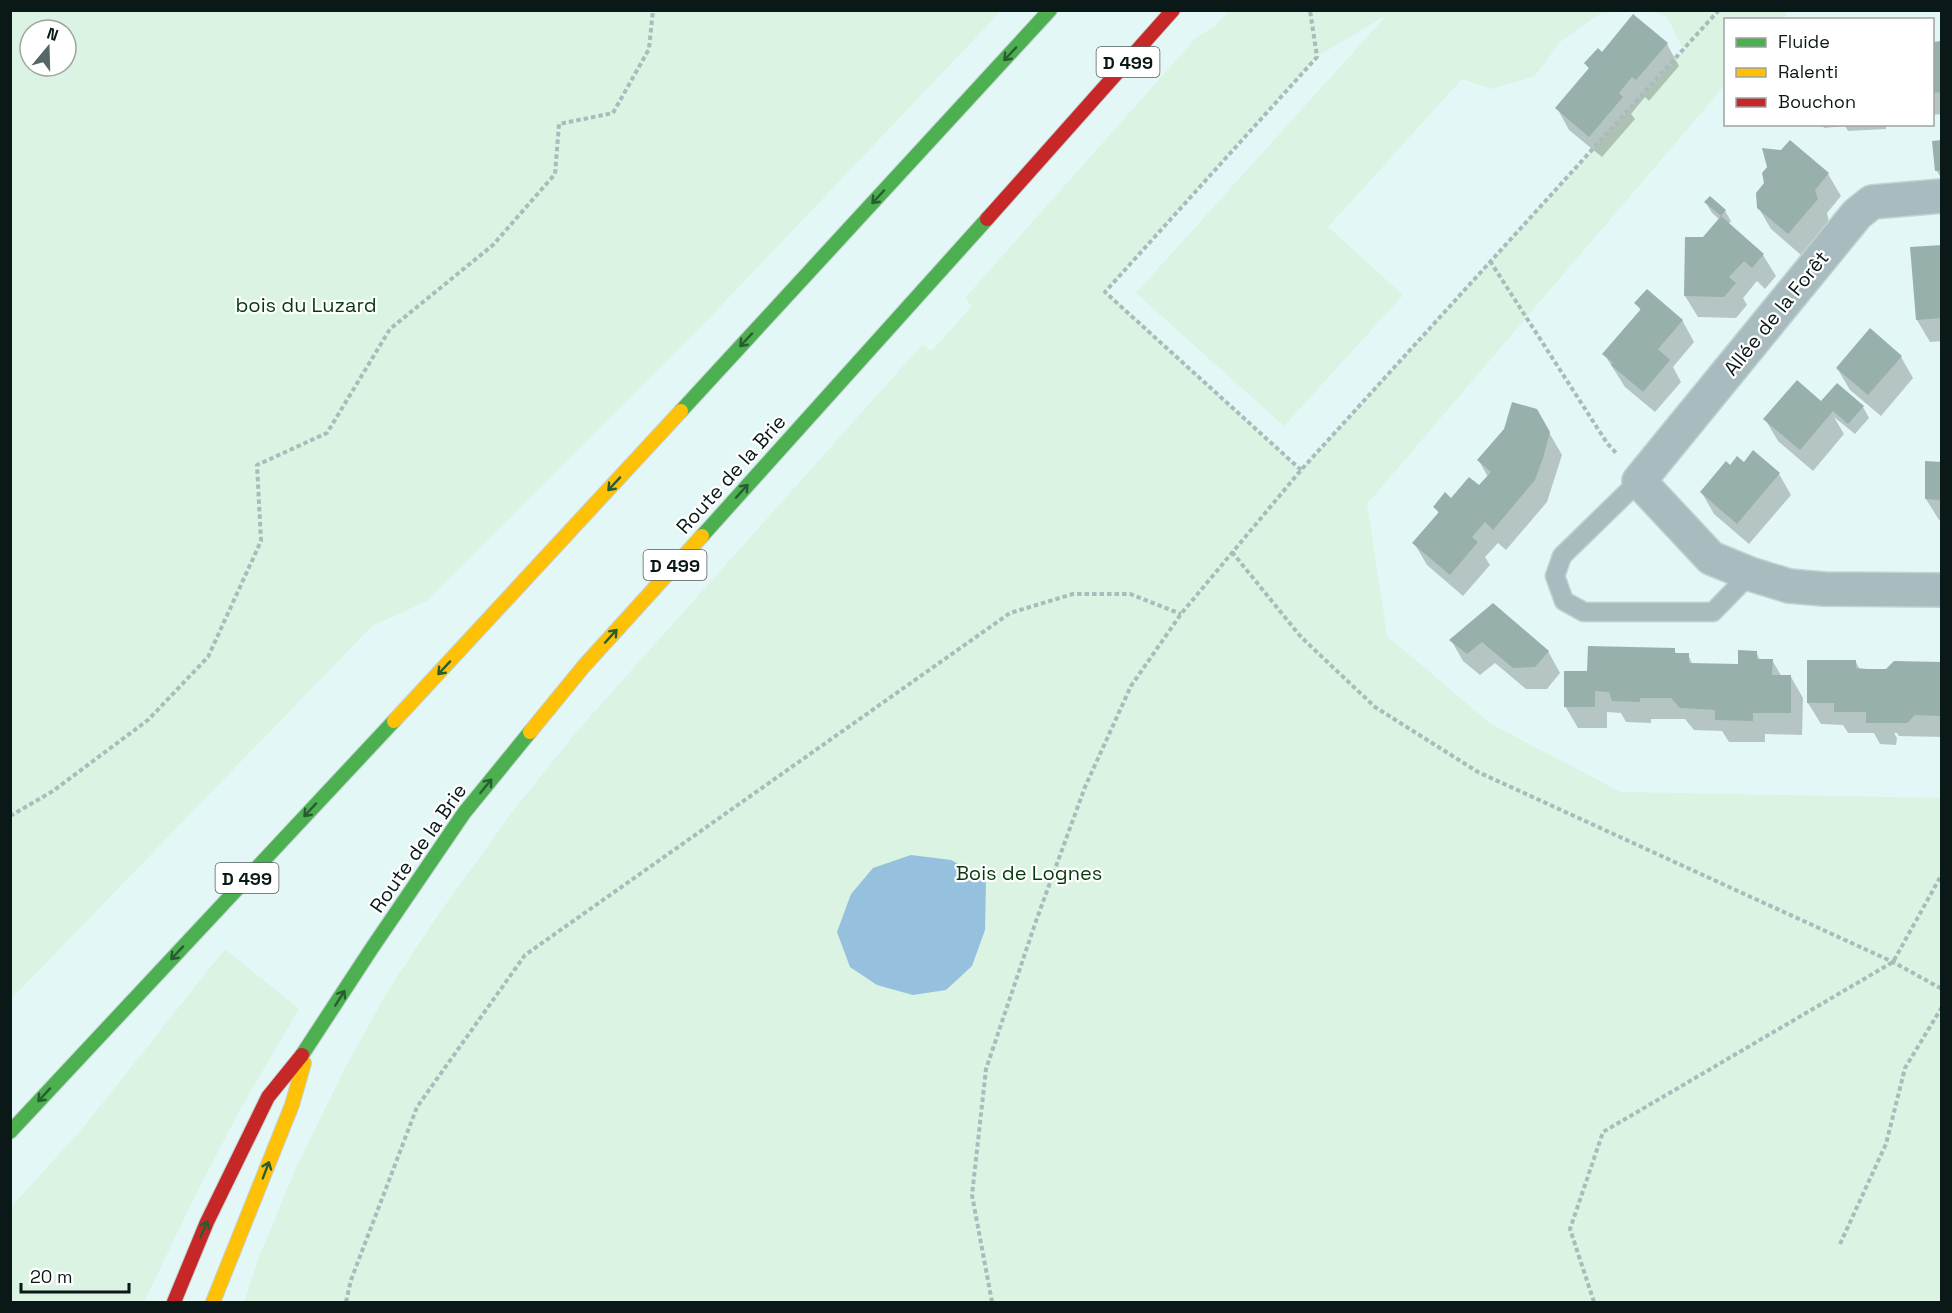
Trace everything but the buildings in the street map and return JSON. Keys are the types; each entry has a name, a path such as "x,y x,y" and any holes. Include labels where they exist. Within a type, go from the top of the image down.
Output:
{"highway":[{"name":"D 499","path":"10,1132 483,625 1050,10"},
{"name":"Route de la Brie","path":"309,1047 372,948 464,813 584,666 1074,123 1173,10"},
{"path":"174,1302 207,1222 268,1097 309,1047"},
{"path":"213,1302 292,1105 309,1047"}],"street":[{"name":"Allée de la Forêt","path":"1640,481 1857,214 1872,202 1941,196"},
{"path":"1640,481 1711,558 1750,574 1789,586 1824,589 1941,590"}],"lane":[{"path":"1640,481 1562,556 1555,576 1564,602 1584,612 1713,612 1750,574"}],"path":[{"path":"10,816 53,791 148,720 208,657 261,541 257,465 327,433 390,329 493,245 555,174 559,124 613,113 649,49 653,10"},
{"path":"1301,470 1105,292 1317,57 1310,10"},
{"path":"992,1302 972,1195 986,1070 1084,788 1131,686 1181,614 1301,470 1676,60 1719,10"},
{"path":"1490,261 1607,443 1640,481"},
{"path":"1232,552 1301,638 1375,707 1478,772 1893,962 1941,989"},
{"path":"346,1302 351,1280 417,1107 525,955 1010,613 1073,594 1130,594 1181,614"},
{"path":"1594,1302 1570,1229 1603,1132 1893,962 1941,874"},
{"path":"1840,1244 1886,1144 1905,1068 1941,1006"}],"green space":[{"name":"bois du Luzard","path":"11,10 1001,10 695,333 427,601 372,626 11,999"},
{"name":"Bois de Lognes","path":"1229,11 1618,11 1598,15 1560,42 1535,76 1491,89 1462,79 1328,227 1403,295 1284,426 1136,293 1387,15 1316,57 1106,291 1301,470 1684,51 1667,17 1651,11 1789,11 1783,18 1724,18 1724,86 1367,504 1387,636 1491,724 1621,792 1940,798 1941,750 1941,1302 244,1302 259,1257 296,1168 345,1068 389,989 436,918 513,811 579,729 922,345 932,351 972,306 965,298 1196,38 1215,26"},
{"path":"225,949 299,1009 238,1113 144,1302 11,1302 11,1207 82,1129"}],"water":[{"path":"911,855 951,860 986,879 985,930 972,966 946,990 913,995 877,985 850,967 837,932 851,894 873,868"}],"traffic: fast":[{"path":"681,411 1050,10"},
{"path":"702,536 987,219"},
{"path":"10,1132 394,721"},
{"path":"302,1055 464,813 530,732"}],"traffic: slow":[{"path":"394,721 681,411"},
{"path":"530,732 584,666 702,536"},
{"path":"213,1302 292,1105 304,1063"}],"traffic: jam":[{"path":"987,219 1173,10"},
{"path":"174,1302 207,1222 268,1097 302,1055"}]}
